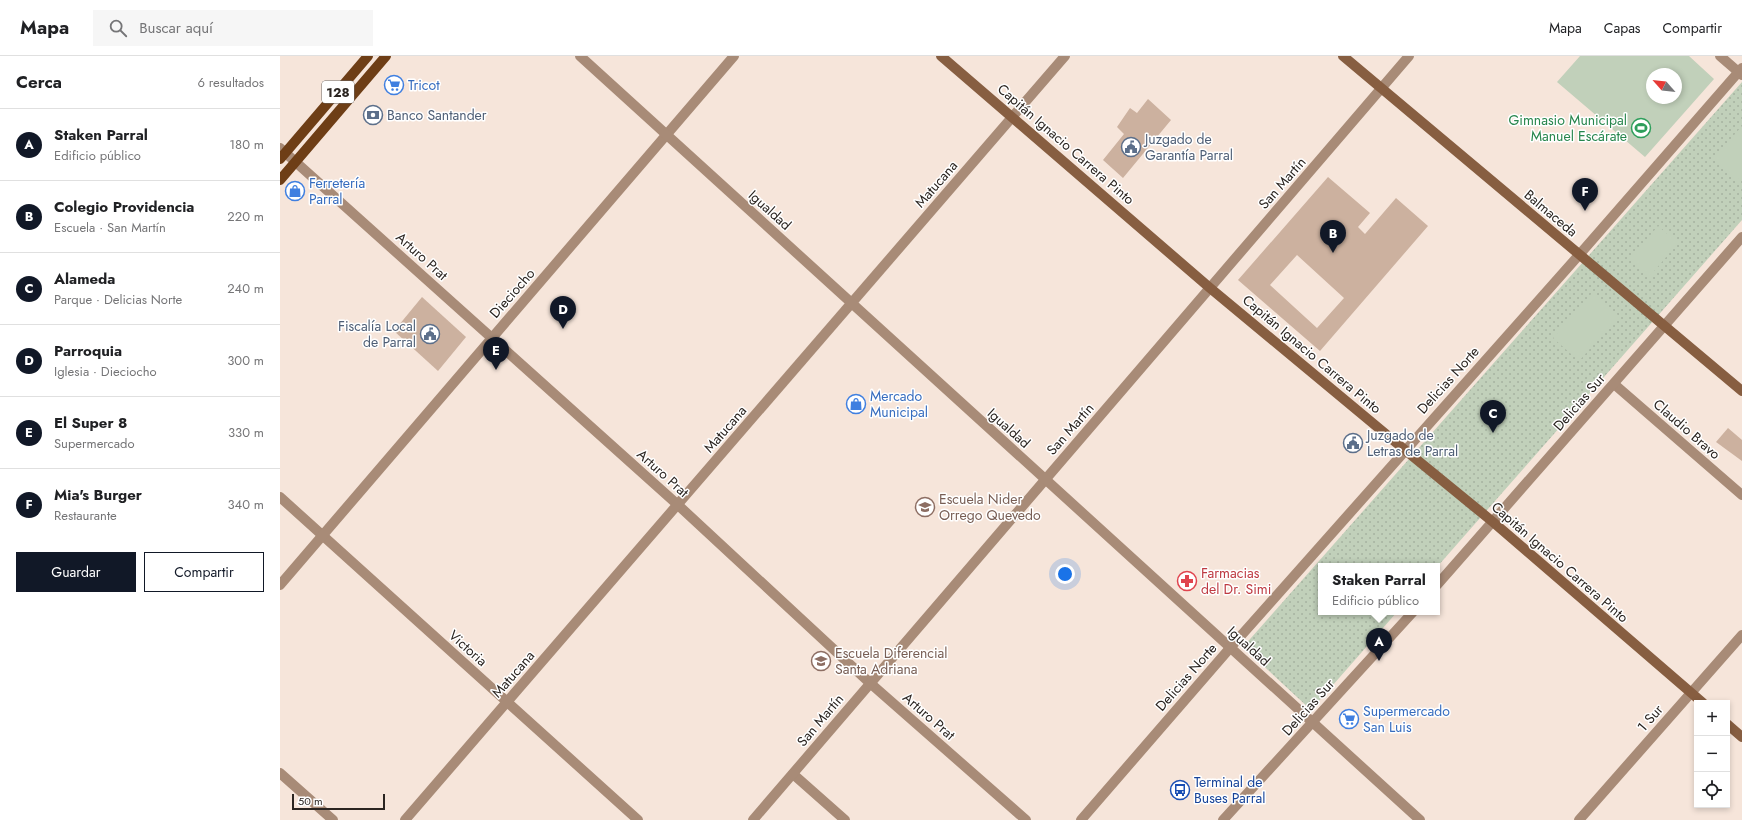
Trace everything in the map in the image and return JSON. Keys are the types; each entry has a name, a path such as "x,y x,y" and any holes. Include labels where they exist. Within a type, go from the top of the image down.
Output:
{"main road":[{"path":"369,56 383,60"},
{"name":"128","path":"282,153 369,56"},
{"name":"Capitán Ignacio Carrera Pinto","path":"941,56 1013,116 1210,288 1404,450 1493,522 1699,700"},
{"name":"Balmaceda","path":"1343,56 1742,391"},
{"name":"128","path":"280,180 383,60"},
{"path":"324,107 335,116"},
{"path":"1730,727 1742,737"}],"street":[{"name":"Igualdad","path":"580,56 1420,820"},
{"name":"Dieciocho","path":"280,585 734,56"},
{"name":"Matucana","path":"405,820 1065,56"},
{"name":"San Martín","path":"753,820 1409,56"},
{"path":"1720,56 1741,72"},
{"name":"Delicias Norte","path":"1081,820 1404,450 1741,72"},
{"name":"Arturo Prat","path":"282,153 296,162 678,505 870,683 1026,820"},
{"name":"Delicias Sur","path":"1440,582 1742,237"},
{"name":"Claudio Bravo","path":"1614,384 1742,495"},
{"name":"Victoria","path":"280,497 638,820"},
{"name":"Delicias Sur","path":"1224,820 1410,615"},
{"name":"1 Sur","path":"1579,820 1742,635"},
{"path":"280,773 333,820"},
{"path":"793,774 845,820"}],"green space":[{"name":"Gimnasio Municipal Manuel Escárate","path":"1580,56 1689,56 1714,79 1645,157 1557,82"},
{"path":"1742,82 1742,220 1440,564 1318,563 1318,615 1394,615 1311,710 1243,647"},
{"path":"1742,126 1742,175 1738,180 1713,159"},
{"path":"1658,226 1678,243 1650,276 1630,259"},
{"path":"1592,293 1619,316 1579,361 1553,338"}],"building":[{"name":"Juzgado de Garantía Parral","path":"1148,99 1171,120 1123,178 1103,160 1124,134 1117,127 1130,108 1137,113"},
{"path":"1328,177 1370,213 1358,227 1365,234 1396,198 1428,226 1320,351 1238,280","holes":["1297,255 1344,298 1317,328 1270,285"]},
{"name":"Fiscalía Local de Parral","path":"422,297 466,337 438,371 394,331"},
{"path":"1728,428 1742,440 1742,461 1716,442"}],"place":[{"name":"Tricot","path":"394,85"},
{"name":"Banco Santander","path":"373,115"},
{"name":"Gimnasio Municipal Manuel Escárate","path":"1641,128"},
{"name":"Juzgado de Garantía Parral","path":"1131,147"},
{"name":"Ferretería Parral","path":"295,191"},
{"name":"Mia's Burger","path":"1585,211"},
{"name":"Colegio Providencia","path":"1333,253"},
{"name":"Parroquia","path":"563,329"},
{"name":"Fiscalía Local de Parral","path":"430,334"},
{"name":"El Super 8","path":"496,370"},
{"name":"Mercado Municipal","path":"856,404"},
{"name":"Alameda","path":"1493,433"},
{"name":"Juzgado de Letras de Parral","path":"1353,443"},
{"name":"Escuela Nider Orrego Quevedo","path":"925,507"},
{"name":"Farmacias del Dr. Simi","path":"1187,581"},
{"name":"Escuela Diferencial Santa Adriana","path":"821,661"},
{"name":"Staken Parral","path":"1379,661"},
{"name":"Supermercado San Luis","path":"1349,719"},
{"name":"Terminal de Buses Parral","path":"1180,790"}]}
